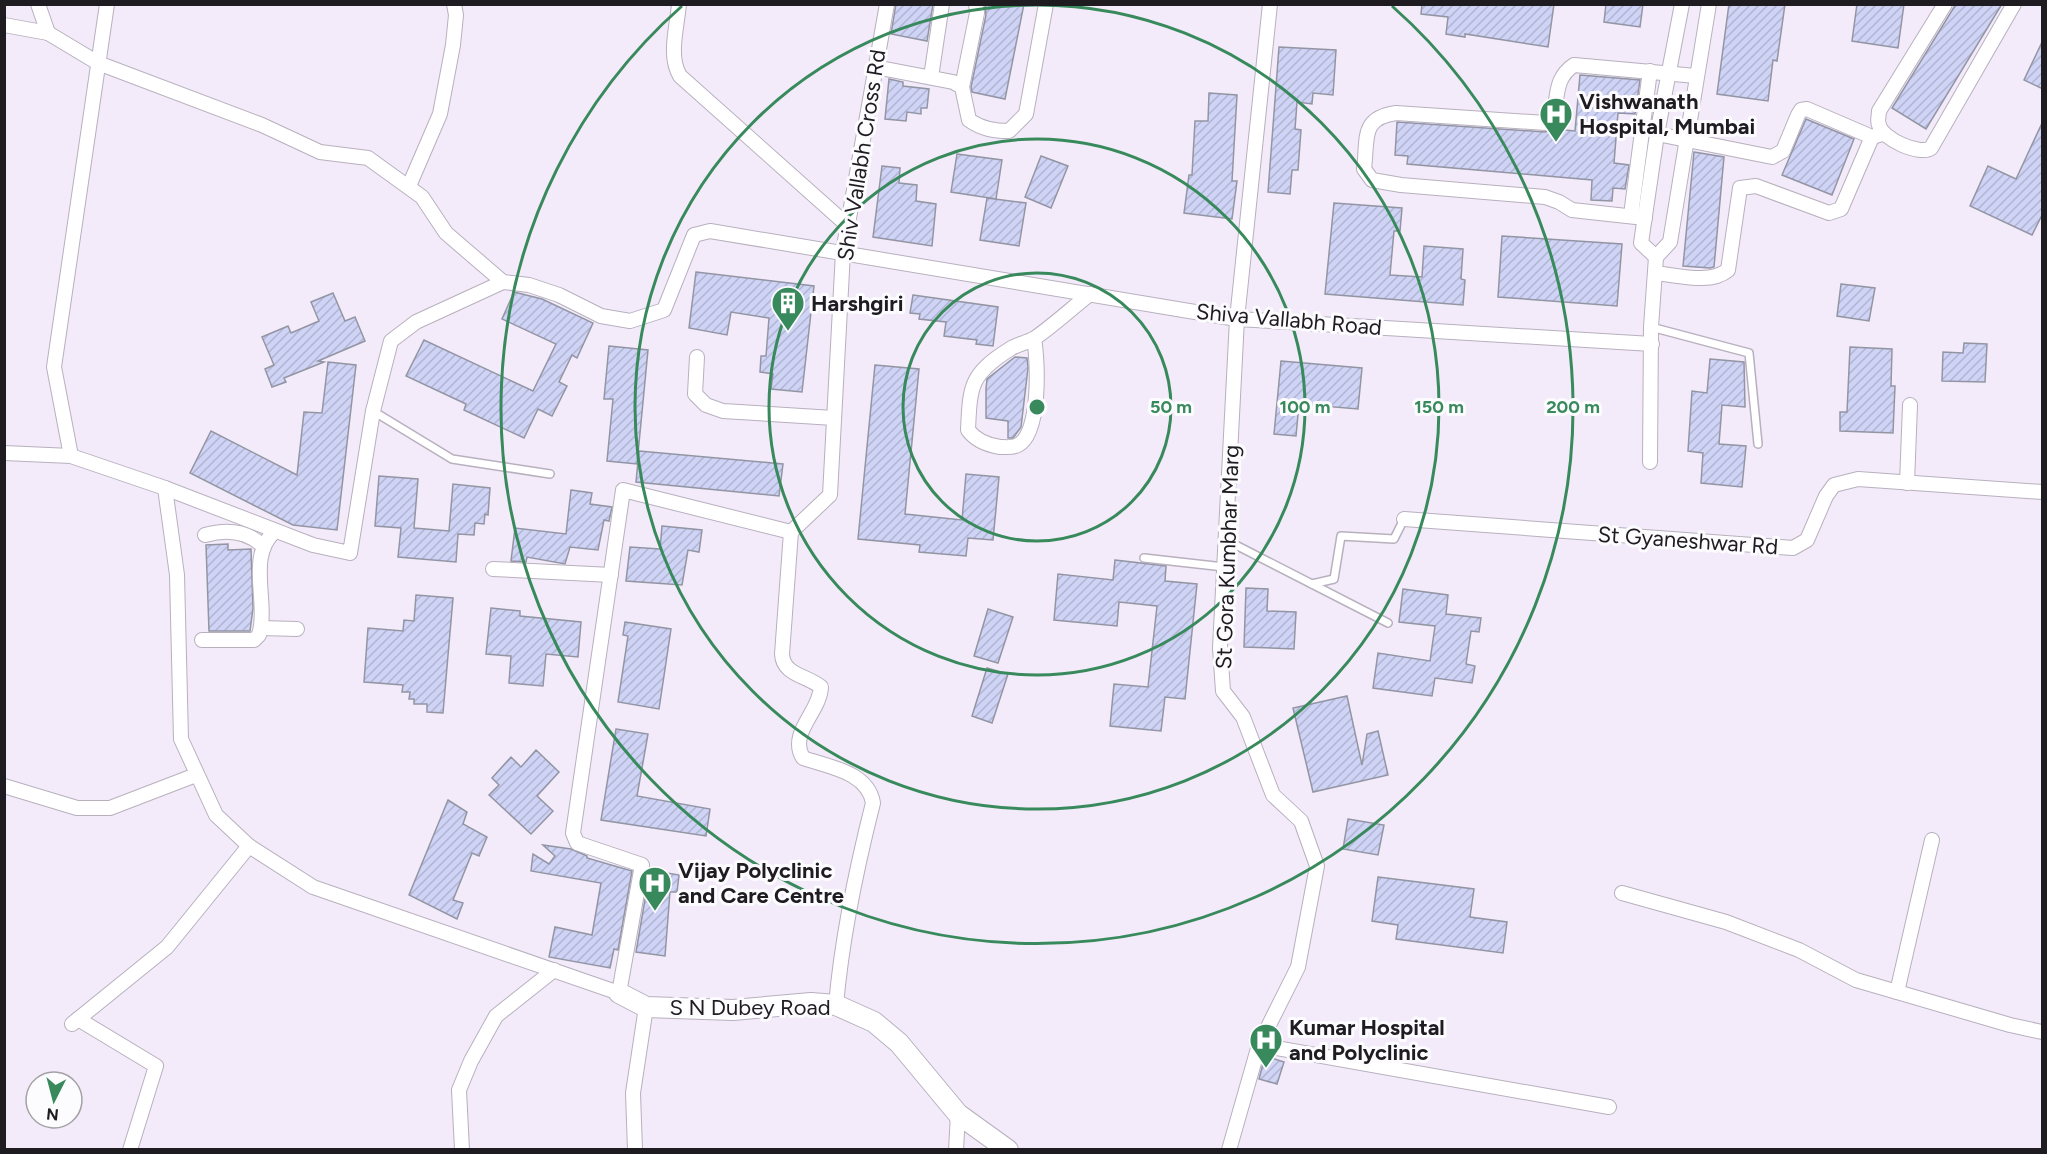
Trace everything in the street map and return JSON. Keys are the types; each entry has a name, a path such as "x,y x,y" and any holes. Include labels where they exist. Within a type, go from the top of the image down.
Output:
{"street":[{"path":"38,4 48,33"},
{"path":"71,456 54,367 107,4"},
{"path":"409,186 440,114 453,45 456,15 454,4"},
{"path":"679,4 674,66 680,76 846,224"},
{"name":"Shiv Vallabh Cross Rd","path":"791,532 830,495 846,224 887,4"},
{"path":"931,77 942,4"},
{"path":"976,4 977,13 962,87 969,120 979,127 996,131 1009,131 1026,114 1046,4"},
{"path":"1237,318 1270,4"},
{"path":"1638,217 1657,134 1682,4"},
{"path":"1650,462 1651,327 1656,257 1670,242 1709,4"},
{"path":"1655,273 1705,278 1720,276 1728,270 1740,188 1756,186 1829,213 1841,209 1878,135 1879,111 1946,4"},
{"path":"1657,134 1772,157 1783,151 1798,115 1807,109 1918,152 1926,152 1931,148 2014,4"},
{"path":"4,25 48,33 98,63 262,125 320,152 368,158 423,197 446,233 503,282 416,322 391,341 373,411 350,553 313,545 165,488 71,456 4,453"},
{"path":"1675,39 1702,43"},
{"path":"1638,217 1572,210 1545,197 1401,185 1372,180 1364,170 1369,125 1379,115 1396,112 1546,123 1553,114 1559,80 1564,71 1574,65 1650,70 1696,76"},
{"path":"875,67 931,77 962,87"},
{"path":"1650,70 1638,217 1641,243 1656,257"},
{"name":"Shiva Vallabh Road","path":"503,282 529,285 559,295 601,316 630,321 664,310 694,235 710,231 1237,318 1652,344"},
{"path":"1034,339 1037,380 1034,407 1025,439 1019,445 1010,447 981,442 968,430 975,378 987,365 1011,348 1034,339 1090,294"},
{"name":"St Gora Kumbhar Marg","path":"1230,1149 1259,1045 1298,967 1317,866 1301,821 1272,795 1242,717 1223,691 1220,648 1237,318"},
{"path":"697,357 695,394 706,405 723,411 834,418"},
{"path":"1907,483 1910,405"},
{"name":"St Gyaneshwar Rd","path":"1404,519 1793,548 1807,540 1826,496 1834,485 1858,479 2043,492"},
{"path":"165,488 177,575 181,739 216,815 249,846 313,887 620,993 642,865 577,843 573,833 623,490 791,532 782,663 787,669 821,687 821,696 798,739 799,751 803,758 860,778 871,790 873,803 850,895 836,1005"},
{"path":"206,536 234,531 256,539 262,546"},
{"path":"202,640 254,640 261,628 262,546 275,531"},
{"path":"493,569 611,575"},
{"path":"261,628 297,629"},
{"path":"4,786 77,808 110,808 196,775"},
{"path":"1897,992 1932,840"},
{"path":"130,1149 156,1066 75,1022 167,947 249,846"},
{"path":"1622,893 1726,922 1799,950 1856,980 2010,1025 2043,1032"},
{"path":"462,1149 459,1090 471,1061 496,1016 554,970"},
{"name":"S N Dubey Road","path":"620,993 646,1007 733,1010 811,1003 836,1005 874,1022 899,1043 958,1114 1008,1149"},
{"path":"635,1149 633,1093 646,1007"},
{"path":"1259,1045 1609,1107"},
{"path":"956,1149 958,1114"}],"lane":[{"path":"1651,327 1749,353 1758,444"},
{"path":"373,411 452,459 550,474"},
{"path":"1312,584 1334,579 1341,536 1394,539 1404,519"},
{"path":"1226,540 1388,623"},
{"path":"1144,558 1224,567"}],"building":[{"path":"896,4 933,4 927,41 891,34"},
{"path":"985,4 1024,4 1005,99 972,92 971,87 986,15"},
{"path":"1422,4 1554,4 1548,47 1465,34 1465,37 1446,34 1448,17 1421,14"},
{"path":"1606,4 1643,4 1640,27 1604,22"},
{"path":"1729,4 1785,4 1777,61 1773,60 1768,101 1717,94"},
{"path":"1857,4 1904,4 1898,48 1852,41"},
{"path":"1956,4 2002,4 1926,129 1892,108"},
{"path":"2043,40 2043,89 2024,80"},
{"path":"1279,47 1336,50 1333,95 1313,93 1312,104 1297,102 1295,129 1301,130 1298,170 1292,170 1290,194 1268,192"},
{"path":"1580,75 1640,80 1635,114 1618,113 1614,163 1629,165 1625,189 1613,188 1612,201 1591,200 1592,180 1407,164 1408,156 1395,155 1397,122 1545,132 1553,129 1575,131"},
{"path":"889,79 903,82 903,86 929,89 927,108 921,108 921,114 907,112 906,121 885,119"},
{"path":"1209,93 1237,95 1232,181 1237,181 1232,219 1184,213 1189,175 1192,175 1195,121 1208,121"},
{"path":"1806,119 1854,139 1832,195 1782,175"},
{"path":"2043,121 2043,213 2032,235 1970,206 1988,166 2016,179"},
{"path":"1694,152 1724,157 1714,267 1710,268 1683,266"},
{"path":"957,154 1002,160 996,199 951,192"},
{"path":"1041,156 1068,166 1051,208 1025,197"},
{"path":"882,166 900,168 899,183 917,185 916,201 936,204 932,246 873,237"},
{"path":"987,198 1026,203 1019,246 980,240"},
{"path":"1334,203 1402,208 1400,231 1394,231 1390,275 1422,277 1424,246 1463,249 1461,279 1465,280 1463,305 1325,294"},
{"path":"1502,236 1622,244 1617,306 1498,297"},
{"name":"Harshgiri","path":"696,272 814,286 802,392 771,389 773,374 760,372 761,356 766,356 769,318 731,312 727,335 689,328"},
{"path":"1841,284 1875,288 1869,321 1837,316"},
{"path":"514,292 542,299 593,323 577,358 572,355 559,382 567,386 552,416 538,409 524,438 464,410 466,404 406,376 424,340 533,391 556,344 502,319"},
{"path":"333,293 345,321 355,317 365,341 318,361 324,362 284,378 286,382 272,387 265,369 274,365 262,337 288,326 291,333 319,321 311,302"},
{"path":"913,295 998,307 993,346 976,344 977,340 944,336 946,322 919,319 920,314 910,313"},
{"path":"1964,343 1987,344 1985,382 1942,381 1943,352 1963,353"},
{"path":"609,346 648,350 637,464 607,461 613,399 604,399"},
{"path":"1850,347 1892,349 1891,386 1895,386 1893,433 1840,431 1840,412 1847,412"},
{"path":"1015,357 1027,358 1028,368 1021,427 1013,438 1008,438 1008,421 986,418 986,389 987,379"},
{"path":"1710,359 1744,362 1745,407 1722,405 1719,444 1746,446 1742,487 1701,483 1703,453 1688,451 1692,391 1707,393"},
{"path":"1281,361 1362,368 1358,409 1299,404 1296,436 1274,434"},
{"path":"328,362 356,365 337,530 293,525 190,473 211,431 297,475 304,412 322,413"},
{"path":"875,365 919,369 905,514 962,520 966,474 999,477 993,540 968,538 966,556 919,552 920,545 858,539"},
{"path":"639,451 783,464 779,496 636,482"},
{"path":"379,476 418,479 414,528 449,531 453,484 490,488 488,515 485,514 484,524 475,523 474,535 458,534 456,562 398,557 401,528 375,526"},
{"path":"571,490 592,493 590,504 612,507 609,521 604,520 598,550 570,547 565,564 527,557 526,562 511,561 515,528 566,534"},
{"path":"662,526 702,530 699,552 688,550 682,585 626,581 630,547 660,549"},
{"path":"228,544 228,550 251,549 253,608 250,631 209,631 206,545"},
{"path":"1115,560 1166,566 1165,581 1197,584 1185,699 1165,697 1161,731 1110,726 1114,684 1148,687 1157,606 1119,602 1117,626 1054,620 1058,574 1113,580"},
{"path":"1246,588 1268,589 1267,611 1296,612 1294,649 1244,647"},
{"path":"1403,589 1448,595 1446,614 1481,618 1479,632 1471,631 1466,664 1475,666 1472,683 1435,678 1432,696 1373,688 1378,653 1430,661 1435,626 1399,622"},
{"path":"416,595 453,598 443,713 427,712 427,704 414,704 414,699 409,699 410,692 402,692 403,685 364,682 368,628 403,631 404,620 414,621"},
{"path":"491,608 520,611 520,616 581,622 578,657 546,654 543,686 509,683 511,656 486,654"},
{"path":"988,609 1013,617 998,663 974,656"},
{"path":"625,622 671,629 659,709 618,702 628,636 623,635"},
{"path":"987,668 1008,674 992,723 972,716"},
{"path":"1347,696 1362,765 1367,734 1378,731 1388,775 1313,792 1293,708"},
{"path":"616,729 648,734 637,796 710,809 706,836 601,820"},
{"path":"536,750 559,772 537,796 553,811 531,834 489,795 499,785 492,778 511,757 521,767"},
{"path":"448,800 467,812 463,824 487,837 479,856 472,853 453,900 463,903 457,919 409,895"},
{"path":"1348,819 1384,825 1378,855 1343,849"},
{"path":"543,845 571,849 587,858 632,871 618,950 614,949 610,968 549,957 555,927 592,935 601,883 531,871 533,854 549,864 555,856"},
{"path":"650,870 679,875 677,892 670,892 665,956 636,952"},
{"path":"1378,877 1474,889 1470,917 1507,922 1503,953 1396,939 1398,925 1372,921"},
{"path":"1265,1056 1284,1062 1277,1084 1259,1079"}],"place":[{"name":"Vishwanath Hospital, Mumbai","path":"1556,143"},
{"name":"Harshgiri","path":"788,332"},
{"name":"Vijay Polyclinic and Care Centre","path":"655,912"},
{"name":"Kumar Hospital and Polyclinic","path":"1266,1069"}]}
